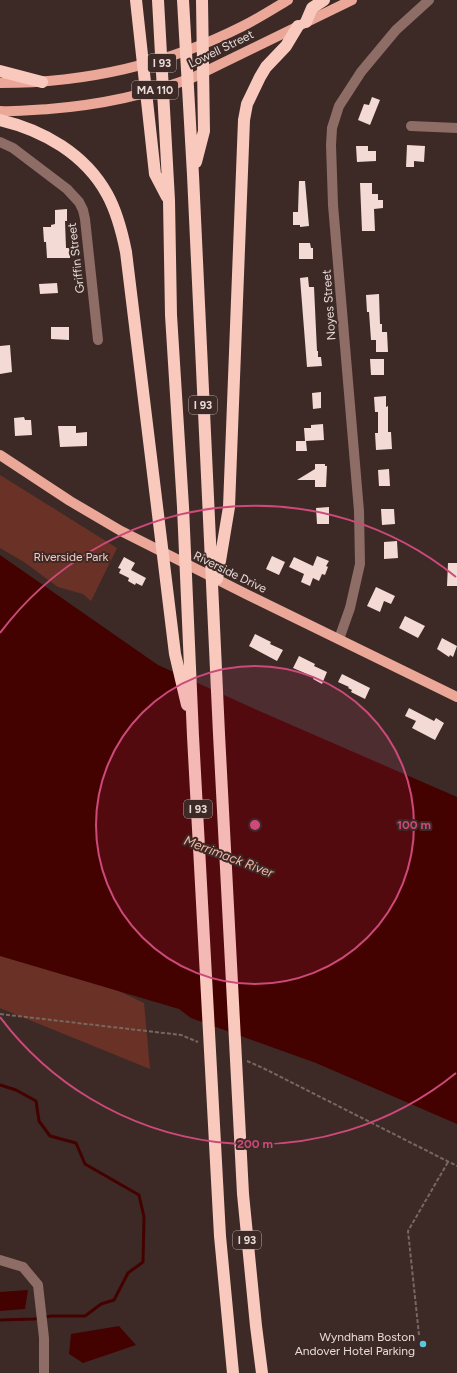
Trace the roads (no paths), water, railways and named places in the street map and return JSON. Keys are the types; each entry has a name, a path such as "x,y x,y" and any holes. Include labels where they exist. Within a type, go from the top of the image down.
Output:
{"highway":[{"path":"136,0 155,174 169,200"},
{"path":"213,604 229,506 244,120 247,104 260,77 270,62 286,46 312,8 324,0"},
{"path":"193,175 204,131 202,2"},
{"name":"I 93","path":"183,3 193,175 208,506 243,1194 262,1373"},
{"name":"I 93","path":"158,6 169,200 171,315 183,507 193,736 221,1250 232,1373"},
{"path":"0,72 42,82"},
{"path":"0,120 17,124 41,133 64,147 85,165 100,183 112,204 121,228 126,252 175,654 193,736"}],"main road":[{"name":"Lowell Street","path":"0,83 42,82 114,72 175,55 210,42 288,0"},
{"name":"Lowell Street","path":"0,111 35,110 88,105 158,90 194,77 352,0"},
{"name":"Riverside Drive","path":"0,455 70,501 121,531 457,697"}],"street":[{"name":"Noyes Street","path":"339,639 356,589 360,564 359,511 337,234 333,205 331,145 332,128 339,106 360,72 396,30 428,0"},
{"path":"411,126 457,128"},
{"name":"Griffin Street","path":"0,142 12,148 67,189 79,202 83,210 98,340"},
{"path":"0,1260 23,1267 38,1285 44,1338 44,1373"}],"water":[{"name":"Merrimack River","path":"0,555 158,665 457,797 457,1124 316,1063 191,1018 179,1009 0,956"},
{"path":"28,1290 25,1309 0,1311 0,1292"},
{"path":"119,1326 136,1345 83,1363 69,1354 71,1334"}],"waterway":[{"path":"0,1085 16,1090 36,1101 39,1121 50,1136 76,1143 85,1164 139,1195 144,1217 143,1262 128,1273 114,1300 101,1304 85,1316 51,1316 34,1319 0,1320"}],"place":[{"name":"Wyndham Boston Andover Hotel Parking","path":"423,1344"}],"park label":[{"name":"Riverside Park","path":"71,557"}]}
